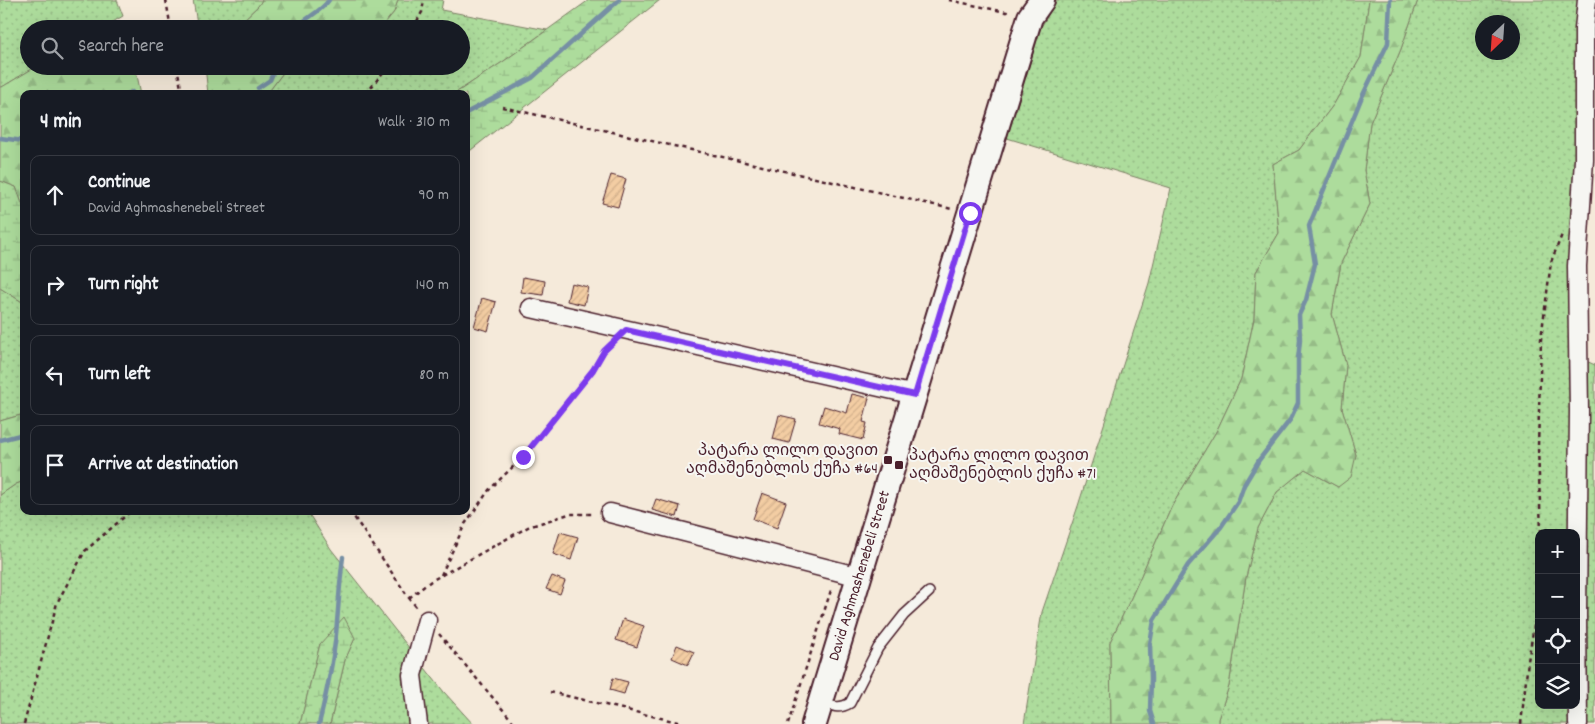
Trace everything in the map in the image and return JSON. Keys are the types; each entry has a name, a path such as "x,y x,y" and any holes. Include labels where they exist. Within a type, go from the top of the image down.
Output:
{"street":[{"path":"1578,724 1579,411 1577,266 1590,31 1587,0"},
{"name":"David Aghmashenebeli Street","path":"814,724 970,213 1036,8"},
{"path":"531,308 915,395"},
{"path":"610,513 860,576"},
{"path":"418,724 412,675 427,620"}],"lane":[{"path":"821,702 837,707 843,707 850,703 878,648 904,615 929,592"}],"path":[{"path":"166,0 169,20"},
{"path":"418,20 422,12 424,0"},
{"path":"949,0 1036,8"},
{"path":"179,75 181,90"},
{"path":"369,90 381,75"},
{"path":"502,107 970,213"},
{"path":"1541,529 1538,447 1541,339 1551,262 1565,226"},
{"path":"441,576 466,524 490,490 523,457 593,370 604,351 626,330"},
{"path":"409,598 431,581 528,527 569,514 610,513"},
{"path":"24,724 56,603 85,551 126,515"},
{"path":"353,515 409,598 515,724"},
{"path":"788,724 837,571"},
{"path":"1521,724 1528,661 1535,619"},
{"path":"550,692 686,724"}],"green space":[{"path":"0,0 117,0 123,16 116,20 20,20 20,75 22,75 0,87"},
{"path":"193,0 262,0 243,20 196,20"},
{"path":"262,0 398,0 394,12 387,20 243,20"},
{"path":"398,0 443,0 441,10 547,30 460,90 270,90 281,75 470,75 470,20 387,20 394,12"},
{"path":"589,0 660,0 470,151 470,90 460,90"},
{"path":"1057,0 1369,0 1361,57 1334,104 1299,150 1273,164 1279,233 1256,272 1254,319 1241,379 1217,430 1172,506 1110,642 1111,724 1024,724 1042,612 1149,283 1171,188 1007,138 1041,27"},
{"path":"1369,0 1418,0 1401,49 1370,123 1364,170 1370,204 1341,263 1332,314 1346,365 1342,408 1356,455 1351,477 1338,487 1305,469 1277,492 1258,528 1246,577 1229,686 1218,724 1111,724 1110,642 1172,506 1217,430 1241,379 1254,319 1256,272 1279,233 1273,164 1299,150 1334,104 1361,57"},
{"path":"1418,0 1581,0 1570,529 1535,529 1535,709 1569,709 1570,724 1218,724 1229,686 1246,577 1258,528 1277,492 1305,469 1338,487 1356,455 1342,408 1346,365 1332,314 1341,263 1370,204 1364,170 1370,123 1401,49"},
{"path":"22,75 137,75 140,90 20,90 20,198 16,187 0,181 0,87"},
{"path":"206,75 281,75 270,90 208,90"},
{"path":"0,181 16,187 20,198 20,300 0,288"},
{"path":"0,288 20,300 20,415 0,421"},
{"path":"1584,360 1595,365 1595,724 1583,724"},
{"path":"20,415 20,482 0,495 0,421"},
{"path":"20,482 20,515 310,515 331,549 444,692 473,724 330,724 345,660 355,638 320,644 300,724 0,724 0,495"},
{"path":"344,617 355,638 345,660 330,724 300,724 320,644"}],"building":[{"path":"611,175 626,179 618,207 602,203"},
{"path":"523,277 545,281 543,295 521,292"},
{"path":"571,283 588,287 584,305 567,301"},
{"path":"482,298 496,302 488,331 474,327"},
{"path":"852,394 869,398 863,422 867,423 863,440 839,434 840,429 819,423 824,406 847,413"},
{"path":"779,415 796,419 789,443 773,439"},
{"path":"762,493 786,502 777,528 753,519"},
{"path":"656,499 680,506 677,517 652,510"},
{"path":"560,532 578,537 571,560 553,554"},
{"path":"552,576 565,581 560,594 546,589"},
{"path":"623,619 644,626 637,647 616,640"},
{"path":"677,645 694,652 688,665 672,658"},
{"path":"613,678 628,682 624,694 610,690"}],"waterway":[{"path":"306,20 322,8 329,0"},
{"path":"470,111 532,78 619,0"},
{"path":"1154,724 1150,711 1150,644 1154,620 1188,565 1221,527 1238,502 1244,485 1259,460 1290,420 1298,403 1299,315 1306,300 1315,264 1309,226 1361,99 1388,43 1390,0"},
{"path":"258,88 270,80 272,75"},
{"path":"0,138 20,140"},
{"path":"0,440 20,435"},
{"path":"319,724 328,686 336,635 343,557"}],"place":[{"name":"პატარა ლილო დავით აღმაშენებლის ქუჩა #64","path":"888,460"},
{"name":"პატარა ლილო დავით აღმაშენებლის ქუჩა #71","path":"899,465"}],"route":[{"path":"523,457 593,370 604,351 626,330 915,395 970,213"}]}
